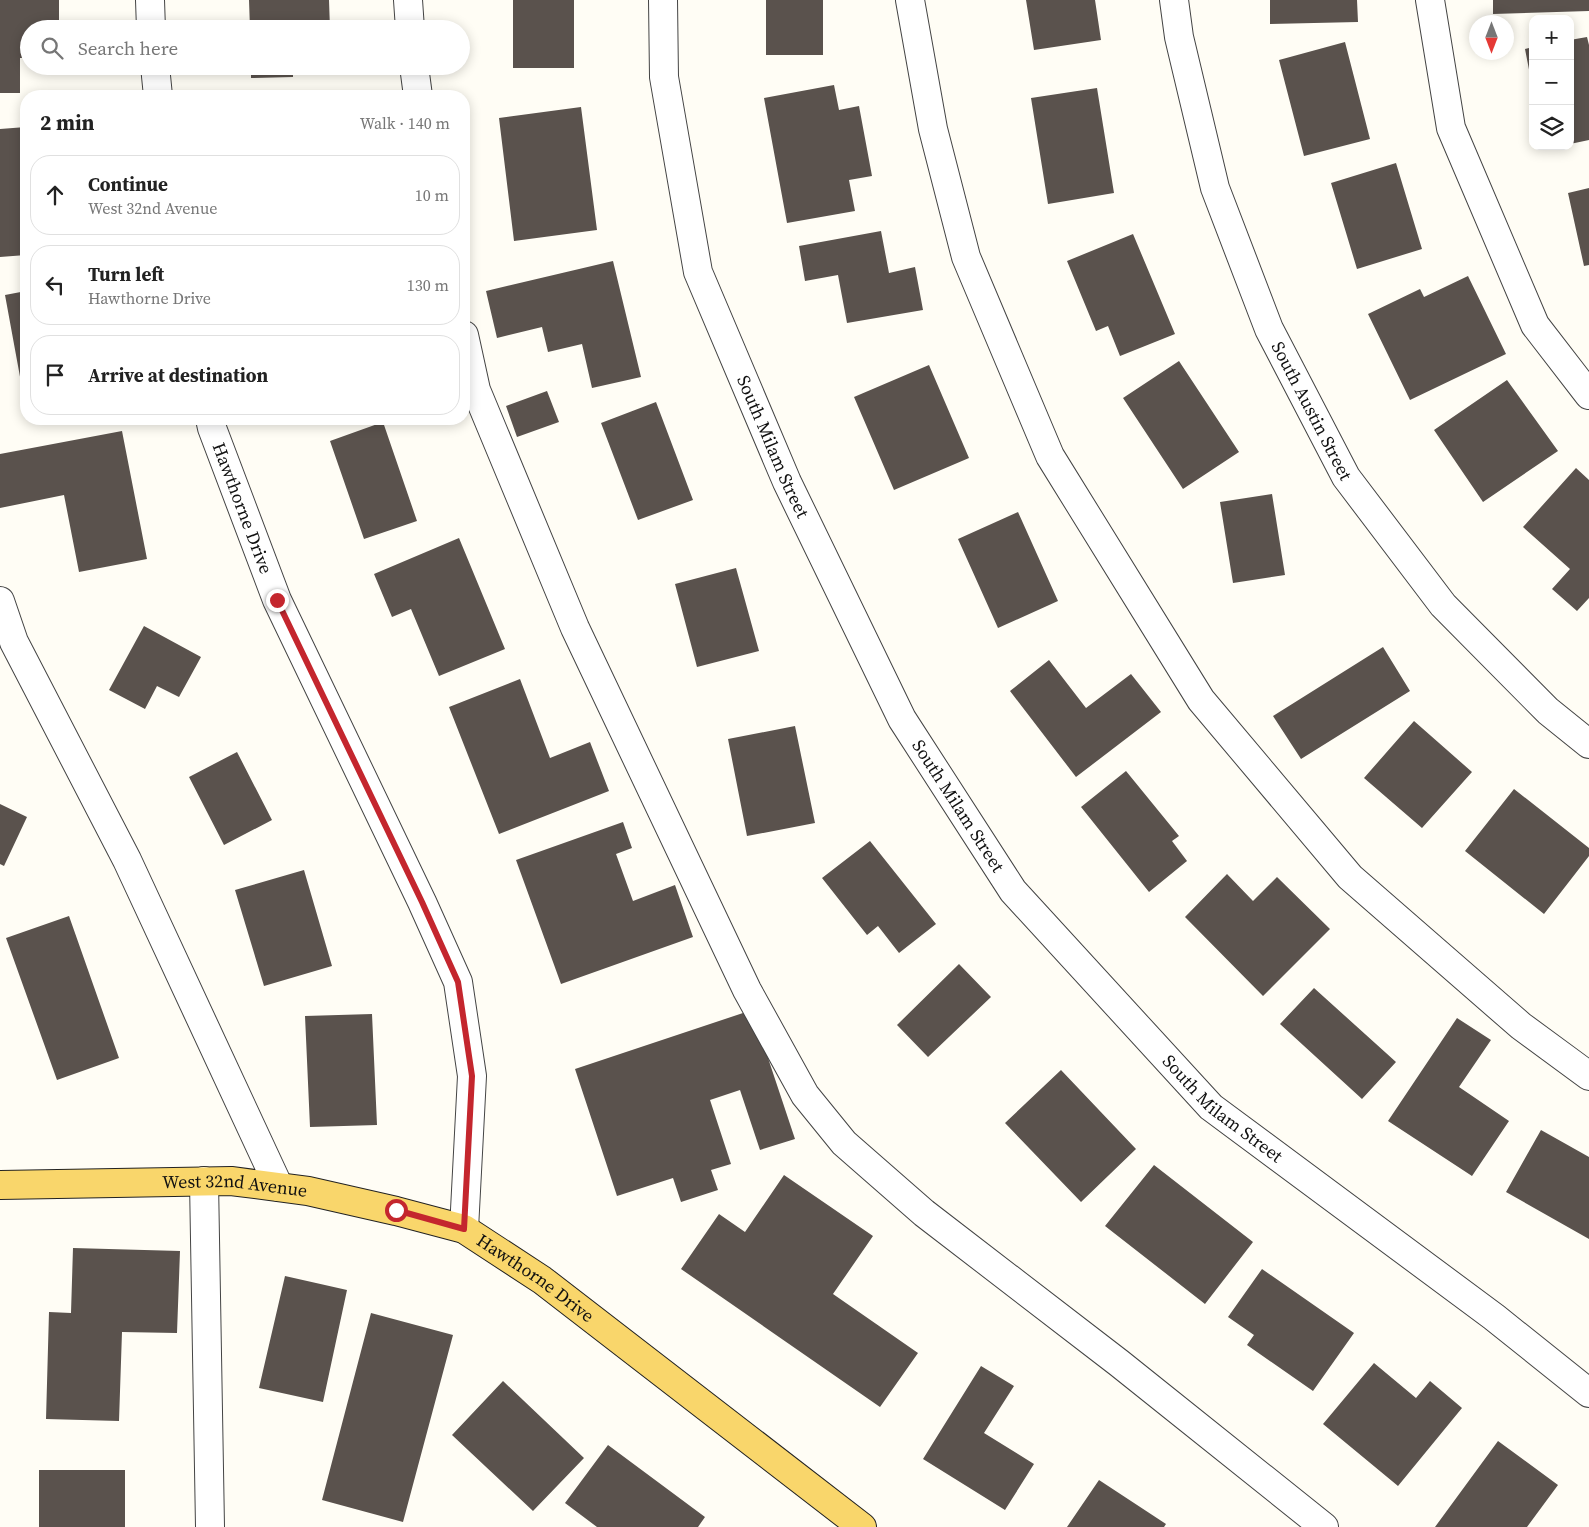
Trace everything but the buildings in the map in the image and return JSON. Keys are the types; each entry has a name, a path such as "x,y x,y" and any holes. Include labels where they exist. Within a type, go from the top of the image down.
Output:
{"main road":[{"name":"West 32nd Avenue","path":"0,1185 231,1180 318,1193 396,1210 464,1229"},
{"name":"Hawthorne Drive","path":"464,1229 542,1280 862,1527"}],"street":[{"path":"150,0 150,20"},
{"path":"408,0 409,20"},
{"name":"South Milam Street","path":"663,0 664,77 698,272 787,482 902,719 1013,892 1211,1107 1494,1317 1589,1394"},
{"path":"910,0 933,130 966,257 1050,456 1201,700 1350,877 1521,1026 1589,1076"},
{"name":"South Austin Street","path":"1174,0 1179,37 1215,188 1269,329 1346,477 1443,605 1548,711 1589,744"},
{"path":"1430,0 1451,128 1535,325 1589,395"},
{"path":"156,75 157,90"},
{"path":"415,75 417,90"},
{"path":"470,363 476,390 575,628 747,990 805,1095 844,1143 924,1213 1119,1363 1324,1527"},
{"name":"Hawthorne Drive","path":"211,425 277,600 422,902 458,982 472,1076 464,1229"},
{"path":"0,601 14,642 127,860 278,1187"},
{"path":"204,1181 210,1527"}],"route":[{"path":"277,600 422,902 458,982 472,1076 464,1229 396,1210"}]}
